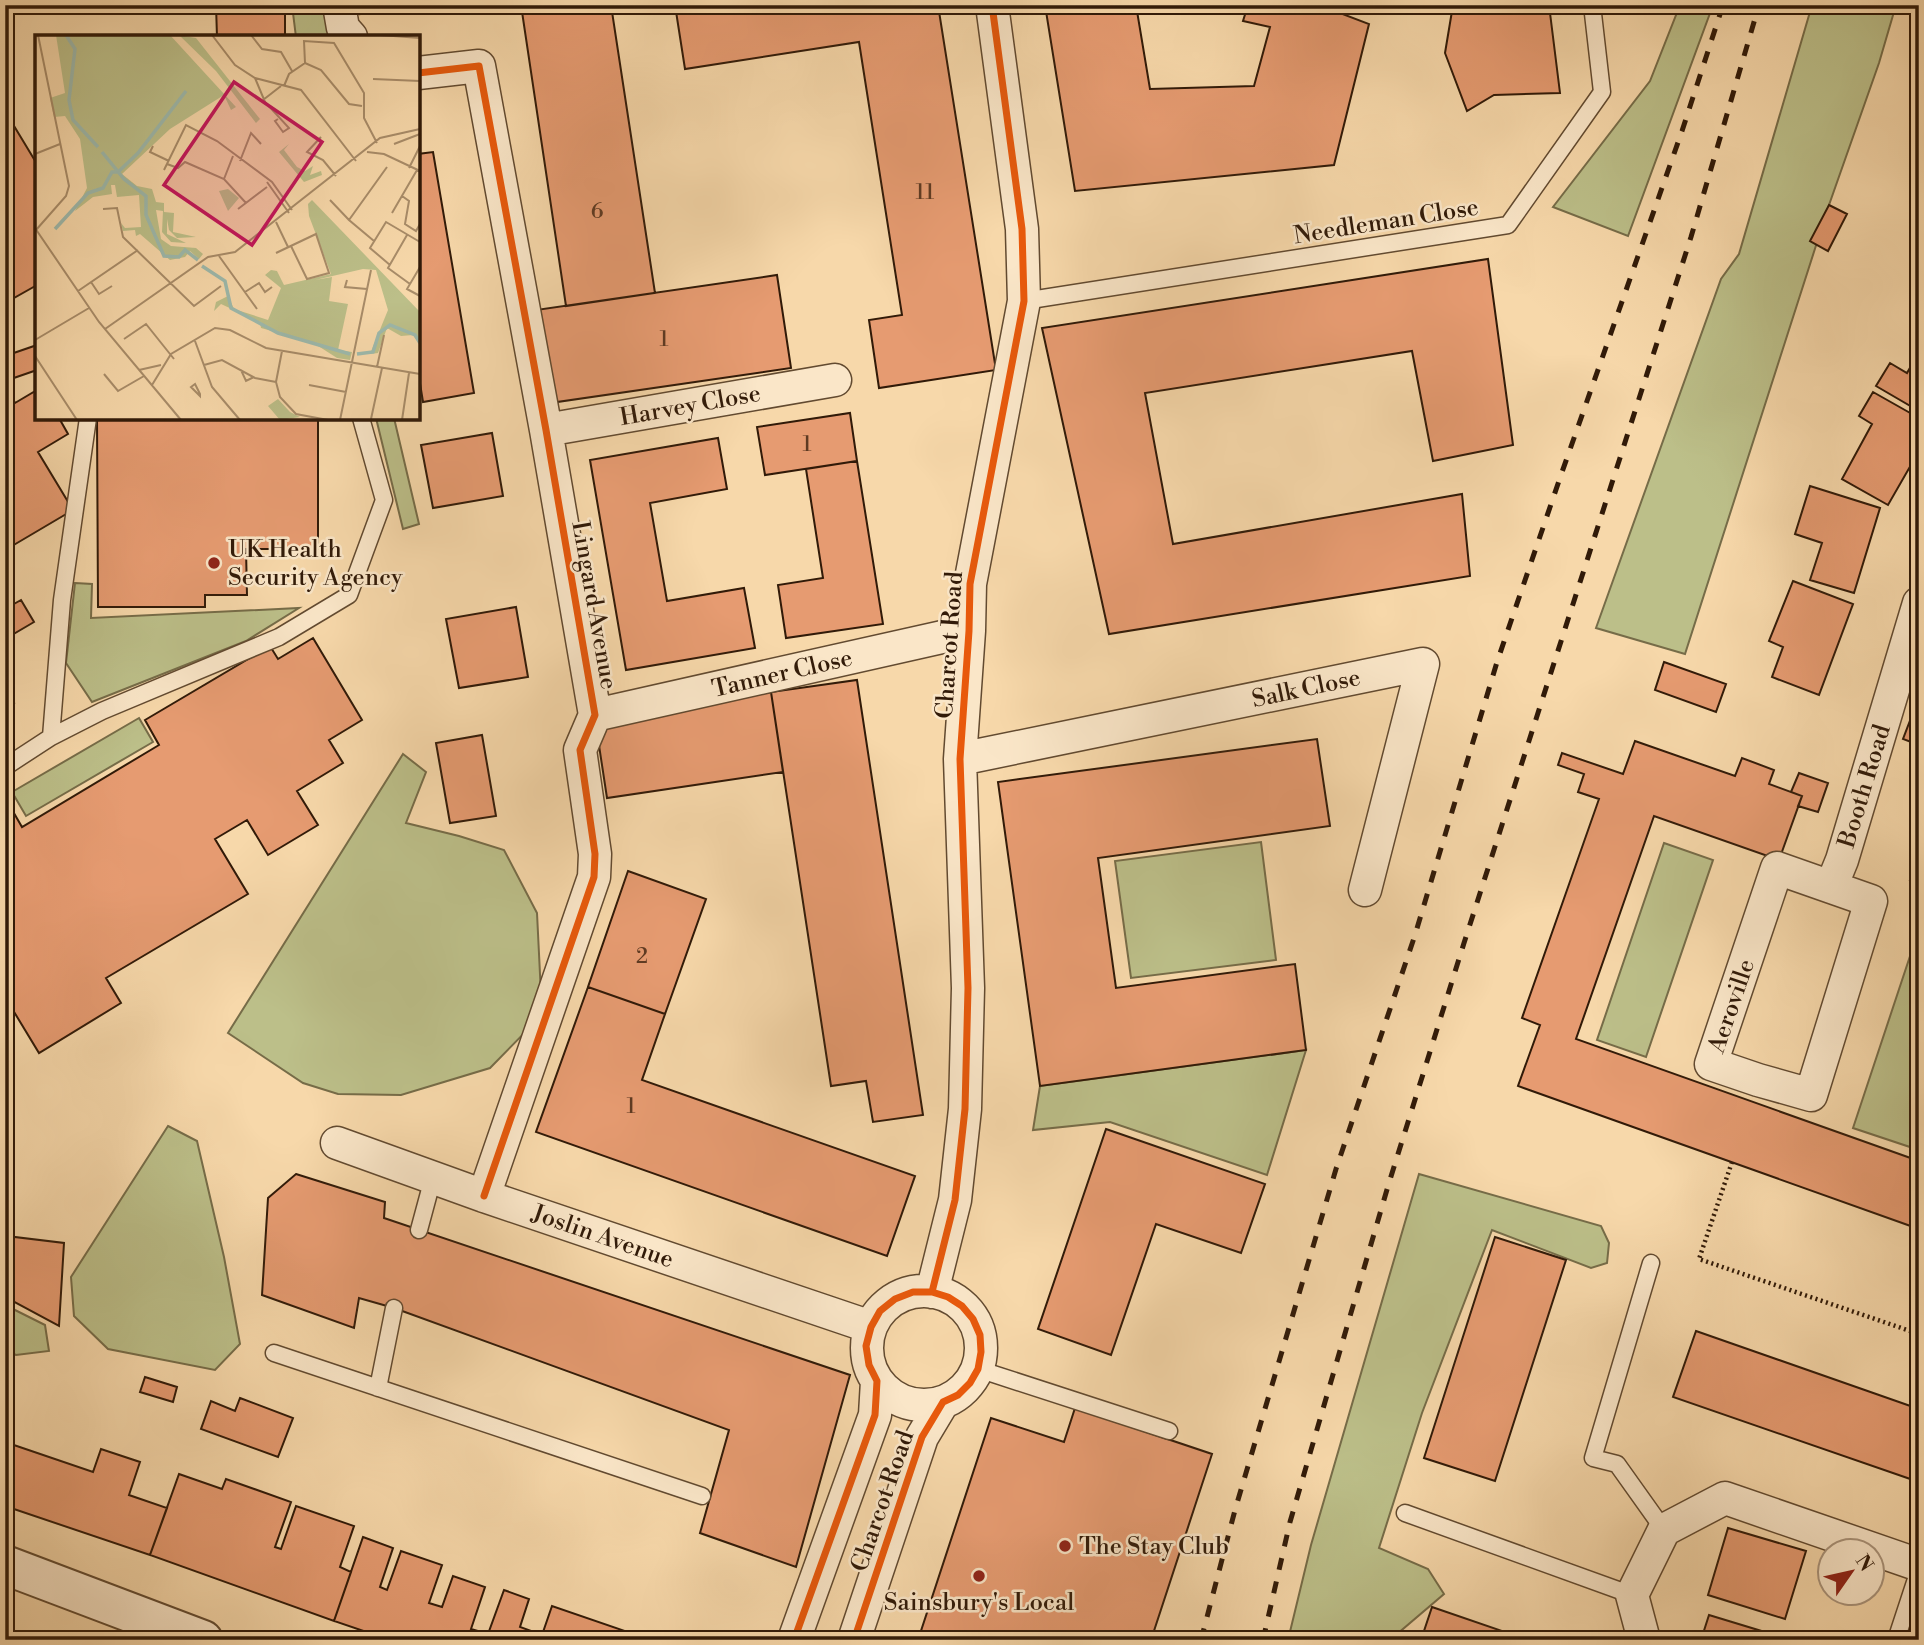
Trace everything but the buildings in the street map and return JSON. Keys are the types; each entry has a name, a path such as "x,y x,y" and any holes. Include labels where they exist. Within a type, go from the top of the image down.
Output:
{"street":[{"path":"339,5 343,27 349,35"},
{"name":"Charcot Road","path":"932,1292 955,1200 965,1109 968,988 960,759 970,584 1024,301 1022,229 992,5"},
{"name":"Lingard Avenue","path":"420,73 479,66 595,715 580,750 594,854 594,877 484,1196"},
{"name":"Harvey Close","path":"545,430 835,380"},
{"name":"Booth Road","path":"1831,887 1842,860 1919,603"},
{"name":"Tanner Close","path":"595,715 969,631"},
{"name":"Salk Close","path":"960,759 1423,664 1365,890"},
{"name":"Aeroville","path":"1777,868 1831,887 1871,901 1811,1095 1712,1064 1777,868"},
{"name":"Joslin Avenue","path":"337,1143 484,1196 871,1327"},
{"path":"871,1327 880,1311 895,1299 912,1292 932,1292 948,1297 962,1306 973,1319 980,1335 978,1369"},
{"name":"Charcot Road","path":"871,1327 866,1346 869,1364 877,1381 890,1395 907,1403 925,1406 958,1395 970,1383 978,1369"},
{"name":"Charcot Road","path":"794,1640 875,1415 877,1381"},
{"name":"Charcot Road","path":"854,1640 922,1437 943,1402"},
{"path":"1644,1640 1632,1595 1664,1530 1725,1499 1919,1568"},
{"path":"5,1565 204,1640"}],"lane":[{"name":"Needleman Close","path":"1024,301 1508,225 1602,92 1592,5"},
{"path":"51,737 62,600 88,420"},
{"path":"5,767 51,737 102,711 279,637 349,595 384,500 362,420"},
{"path":"419,1230 433,1178"},
{"path":"1651,1263 1593,1458 1617,1464 1664,1530"},
{"path":"378,1388 394,1308"},
{"path":"274,1353 702,1496"},
{"path":"978,1369 1169,1431"},
{"path":"1405,1513 1632,1595"},
{"path":"1896,1640 1919,1568"}],"path":[{"path":"1732,1162 1699,1259 1919,1334"}],"green space":[{"path":"292,5 333,5 338,35 296,35"},
{"path":"1680,5 1713,5 1628,236 1553,207 1650,81"},
{"path":"1812,5 1896,5 1685,654 1596,628 1721,279 1739,254"},
{"path":"376,420 394,420 419,524 403,529"},
{"path":"75,583 92,584 91,618 299,608 246,641 92,702 66,663"},
{"path":"139,718 153,742 26,816 12,792"},
{"path":"403,754 426,772 406,823 504,850 537,913 542,1015 490,1068 401,1095 338,1094 303,1083 228,1033"},
{"path":"1261,842 1276,960 1131,978 1115,861"},
{"path":"1664,843 1713,860 1646,1057 1597,1040"},
{"path":"1919,929 1919,1150 1853,1128"},
{"path":"1306,1050 1267,1175 1110,1122 1033,1130 1040,1086"},
{"path":"168,1126 197,1141 224,1257 240,1344 215,1370 108,1349 74,1316 71,1277"},
{"path":"1419,1174 1601,1226 1609,1243 1607,1263 1591,1268 1492,1230 1422,1413 1379,1548 1428,1569 1444,1594 1396,1635 1397,1640 1288,1640 1311,1545"},
{"path":"5,1305 45,1325 49,1351 16,1355 5,1350"}],"railway":[{"path":"1201,1640 1235,1510 1336,1169 1415,935 1497,662 1682,131 1723,5"},
{"path":"1263,1640 1290,1522 1388,1186 1691,237 1759,5"}],"cycle path":[{"path":"932,1292 955,1200 965,1109 968,988 960,759 970,584 1024,301 1022,229 992,5"},
{"path":"420,73 479,66 595,715 580,750 595,854 594,877 484,1196"},
{"path":"794,1640 875,1415 877,1381 869,1365 866,1346 871,1327 880,1311 895,1299 913,1292 932,1292 948,1297 962,1306 973,1319 980,1335 978,1369 970,1383 958,1395 943,1402 922,1437 854,1640"}],"place":[{"name":"UK Health Security Agency","path":"214,563"},
{"name":"The Stay Club","path":"1065,1546"},
{"name":"Sainsbury's Local","path":"979,1576"}]}
